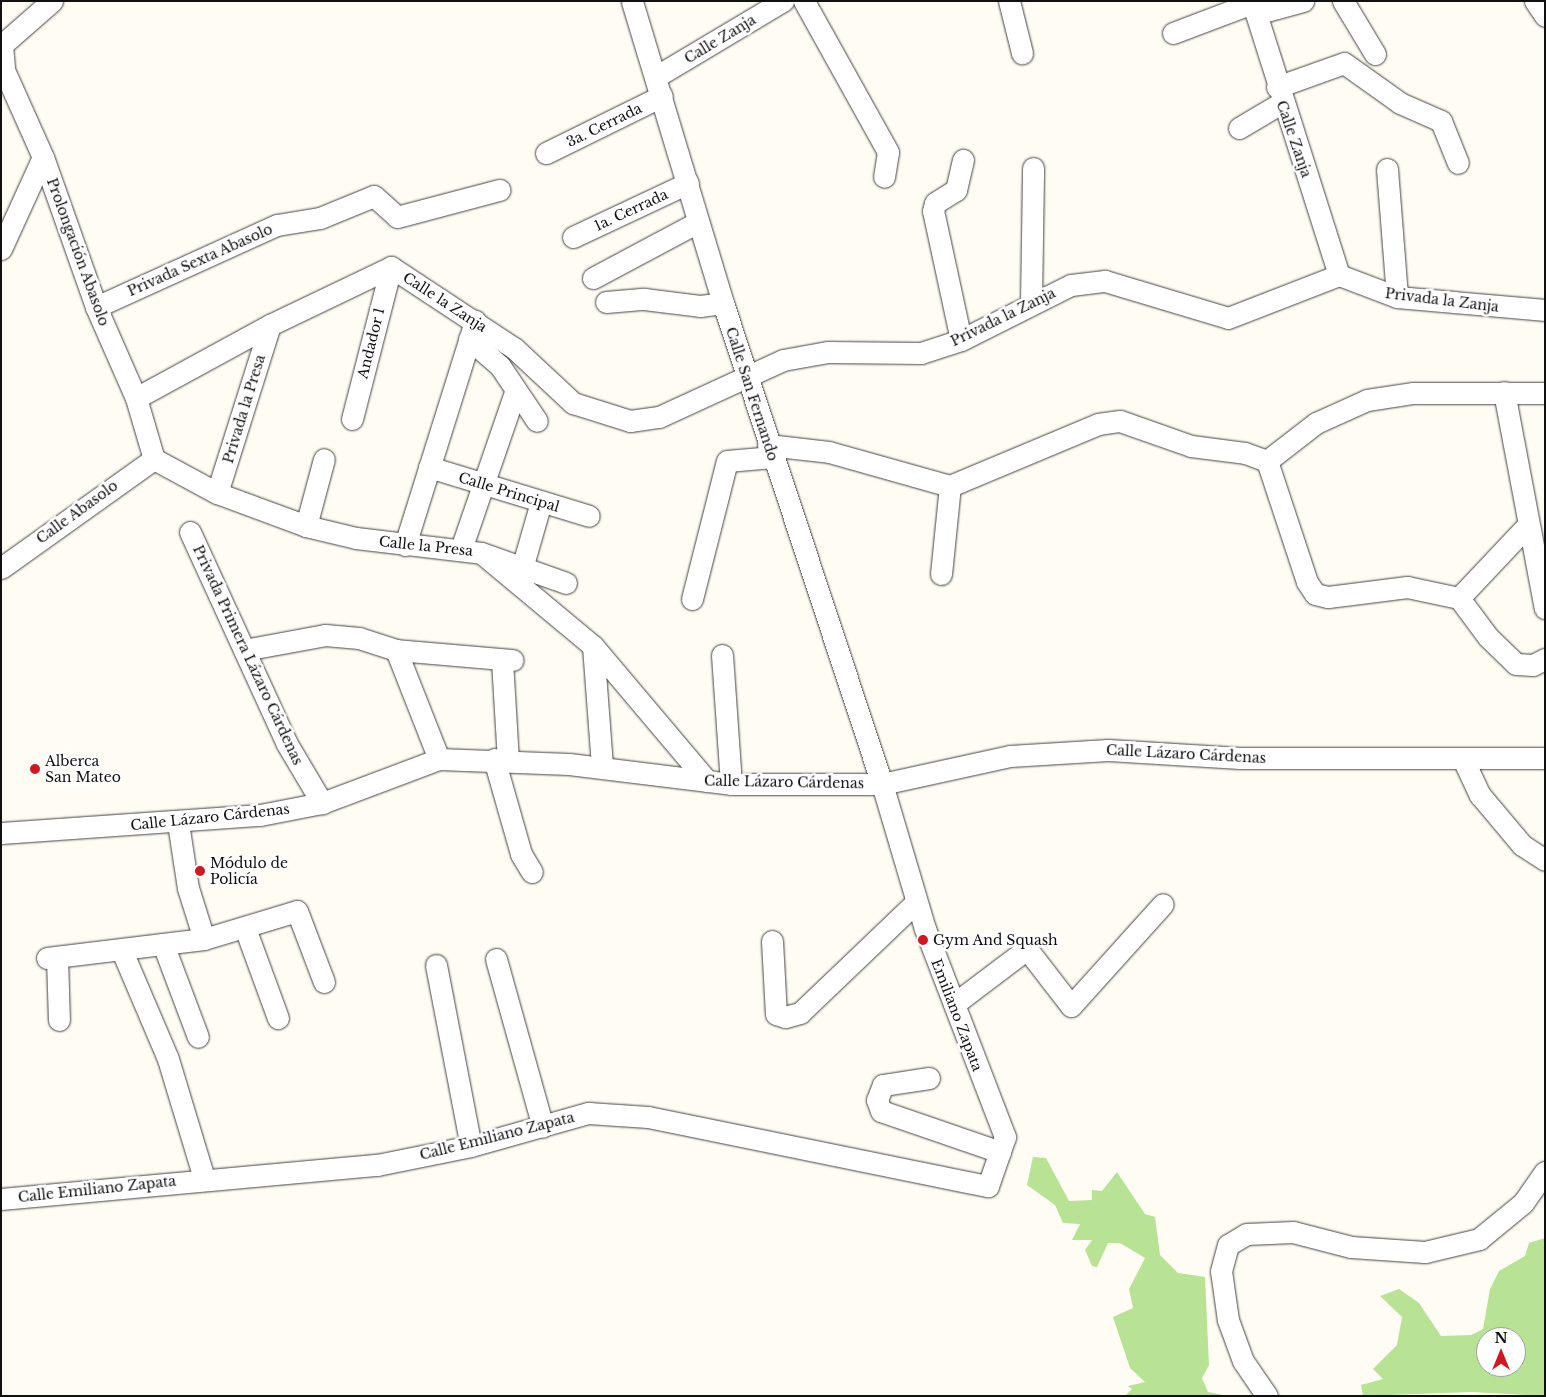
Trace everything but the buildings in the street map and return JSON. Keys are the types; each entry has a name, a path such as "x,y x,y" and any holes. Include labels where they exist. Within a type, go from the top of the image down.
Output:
{"street":[{"path":"2,45 52,1"},
{"name":"Calle San Fernando","path":"632,1 723,304 882,784"},
{"name":"Calle Zanja","path":"659,86 783,1"},
{"path":"804,1 888,152 884,177"},
{"path":"1009,1 1022,53"},
{"path":"1172,33 1253,6 1303,1"},
{"path":"1343,1 1375,54"},
{"path":"1535,1 1545,16"},
{"name":"Calle Zanja","path":"1253,6 1279,95 1339,275"},
{"name":"Prolongación Abasolo","path":"2,45 4,70 43,157 96,307 136,398 154,459"},
{"path":"1239,128 1279,95 1344,63 1400,103 1440,121 1458,163"},
{"name":"3a. Cerrada","path":"546,153 659,86"},
{"path":"1,249 43,157"},
{"path":"961,340 933,211 935,203 956,190 964,160"},
{"path":"1031,302 1033,168"},
{"path":"1387,169 1397,297"},
{"name":"1a. Cerrada","path":"573,238 688,183"},
{"name":"Privada Sexta Abasolo","path":"96,307 277,225 320,218 374,196 398,217 499,190"},
{"path":"593,278 698,222"},
{"name":"Calle la Zanja","path":"136,398 270,325 391,267 472,330 514,348 573,403 630,421 659,417 747,377"},
{"name":"Andador 1","path":"352,419 391,267"},
{"name":"Privada la Zanja","path":"747,377 783,360 819,354 922,353 961,340 1031,302 1071,285 1105,281 1228,318 1339,275 1397,297 1545,310"},
{"path":"606,302 644,299 700,306 723,304"},
{"name":"Privada la Presa","path":"217,493 270,325"},
{"path":"472,330 500,366 515,392 537,421"},
{"path":"405,545 472,330"},
{"path":"515,392 482,484 471,551 566,583"},
{"path":"1504,392 1526,527 1545,608"},
{"path":"1267,461 1316,423 1368,400 1413,393 1545,393"},
{"path":"692,598 727,461 771,451 829,452 950,486 1098,424 1120,421 1191,446 1245,453 1267,461"},
{"name":"Calle la Presa","path":"154,459 217,493 306,526 405,545 471,551 593,646 707,781"},
{"name":"Calle Abasolo","path":"1,568 154,459"},
{"path":"306,526 324,460"},
{"path":"1267,461 1307,582 1315,594 1328,597 1407,587 1459,598 1488,637 1516,664 1533,665 1545,658"},
{"name":"Calle Principal","path":"429,466 589,516"},
{"path":"941,574 950,486"},
{"path":"522,568 541,502"},
{"path":"1459,598 1526,527"},
{"name":"Privada Primera Lázaro Cárdenas","path":"190,532 287,744 322,803"},
{"path":"244,650 325,635 360,638 396,650 507,660 501,760 521,854 532,872"},
{"path":"593,646 602,767"},
{"path":"396,650 439,759"},
{"path":"722,654 731,784"},
{"name":"Calle Lázaro Cárdenas","path":"1,833 178,824 322,803 439,759 501,760 602,767 731,784 882,784 1010,756 1108,750 1240,758 1545,758"},
{"path":"1463,759 1480,795 1522,846 1545,860"},
{"name":"Emiliano Zapata","path":"882,784 916,902 1006,1137 988,1186"},
{"path":"178,824 188,888 204,939"},
{"path":"772,940 776,1014 785,1017 800,1013 916,902"},
{"path":"954,1004 1027,949 1071,1006 1163,904"},
{"path":"59,1020 52,958 122,951 204,939 293,912 301,913 324,982"},
{"path":"245,928 278,1018"},
{"path":"163,944 198,1037"},
{"path":"122,951 168,1059 204,1178"},
{"path":"496,959 543,1127"},
{"path":"436,965 471,1146"},
{"path":"929,1078 883,1085 877,1100 881,1111 1000,1152"},
{"name":"Calle Emiliano Zapata","path":"1,1199 204,1178 377,1165 471,1146 588,1113 648,1117 988,1186"},
{"path":"1267,1396 1243,1361 1228,1320 1221,1271 1228,1245 1246,1234 1293,1232 1352,1247 1425,1252 1479,1239 1523,1203 1545,1172"}],"green space":[{"path":"1033,1157 1046,1158 1069,1201 1092,1200 1092,1190 1102,1191 1117,1172 1145,1214 1155,1217 1160,1255 1178,1273 1205,1277 1209,1365 1202,1378 1208,1392 1228,1396 1125,1396 1132,1389 1128,1386 1145,1382 1130,1368 1113,1317 1133,1308 1129,1289 1145,1258 1120,1243 1108,1243 1097,1267 1092,1266 1085,1250 1092,1240 1072,1240 1080,1224 1063,1223 1055,1205 1027,1185"},
{"path":"1545,1238 1545,1396 1472,1392 1363,1396 1361,1385 1383,1379 1373,1369 1397,1345 1402,1317 1380,1296 1399,1289 1419,1303 1441,1336 1471,1335 1476,1332 1476,1377 1526,1377 1526,1327 1483,1327 1490,1289 1499,1271 1525,1256 1529,1243"}],"place":[{"name":"Alberca San Mateo","path":"35,769"},
{"name":"Módulo de Policía","path":"200,871"},
{"name":"Gym And Squash","path":"923,940"}]}
